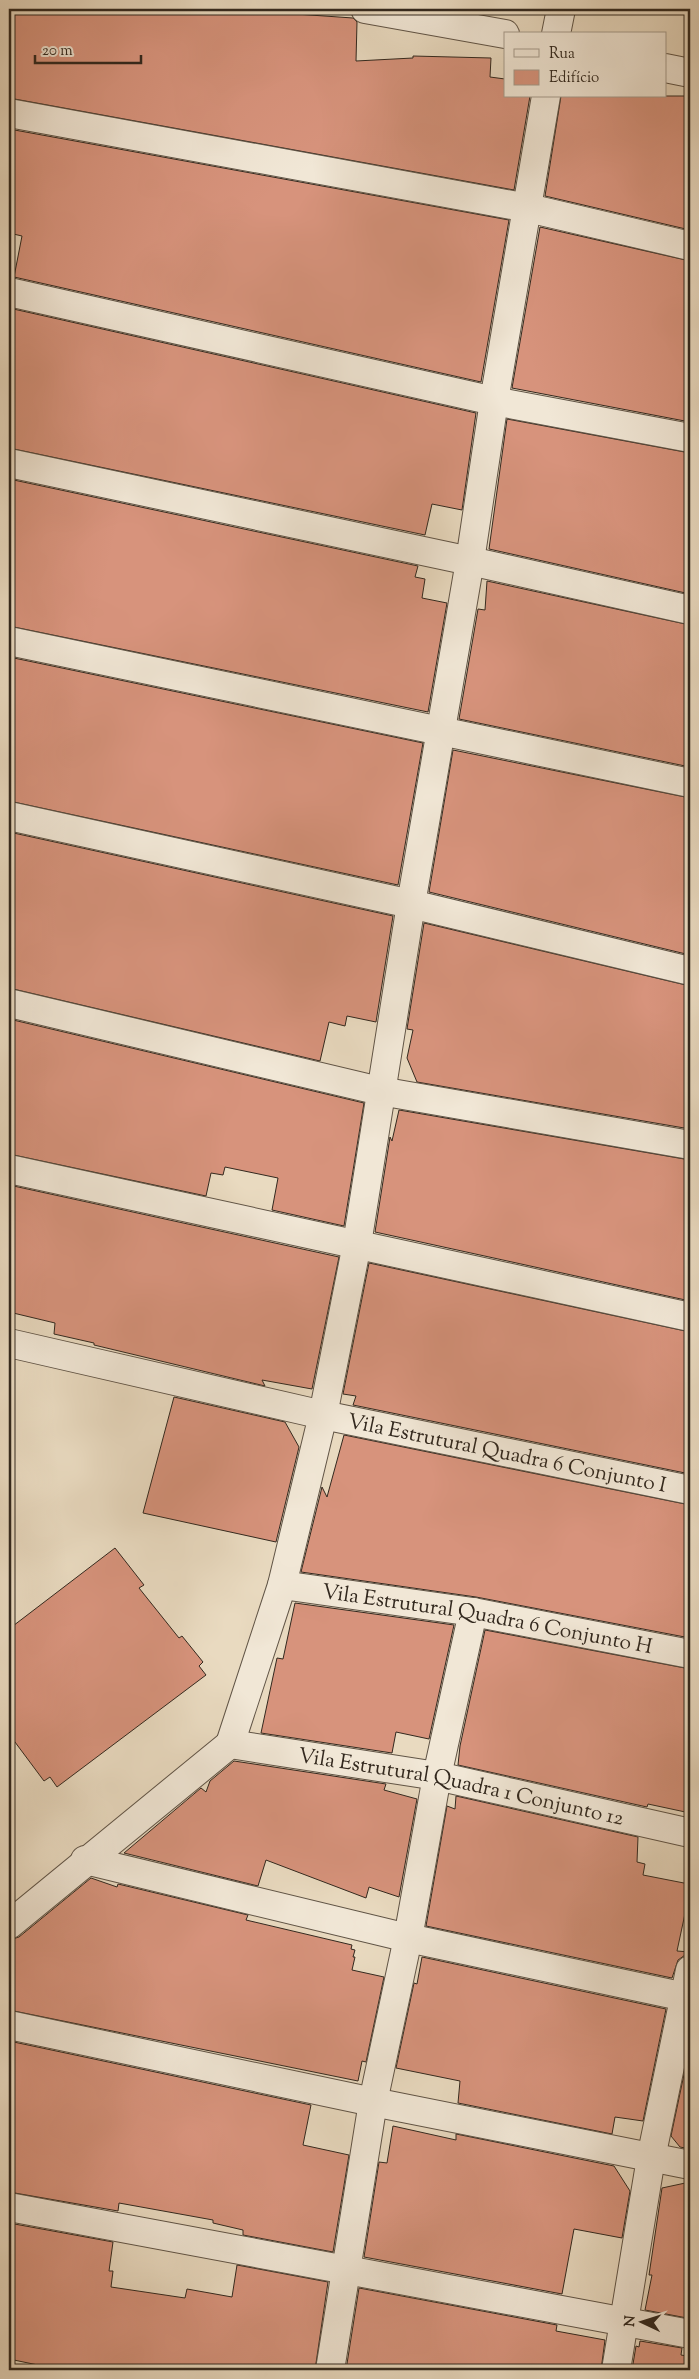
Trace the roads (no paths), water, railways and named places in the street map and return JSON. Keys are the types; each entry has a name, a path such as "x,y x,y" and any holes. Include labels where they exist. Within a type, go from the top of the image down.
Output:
{"street":[{"path":"365,9 504,34"},
{"path":"556,32 561,9"},
{"path":"666,68 690,73"},
{"path":"9,1925 85,1860 230,1744 282,1585 323,1415 357,1244 380,1091 470,561 494,400 546,98"},
{"path":"9,113 528,208 690,246"},
{"path":"9,292 494,400 690,438"},
{"path":"9,463 690,610"},
{"path":"9,641 690,783"},
{"path":"9,816 411,904 690,972"},
{"path":"9,1003 380,1091 690,1145"},
{"path":"9,1169 690,1317"},
{"name":"Vila Estrutural Quadra 6 Conjunto I","path":"9,1343 323,1415 690,1490"},
{"name":"Vila Estrutural Quadra 6 Conjunto H","path":"282,1585 473,1612 690,1654"},
{"path":"330,2370 372,2102 408,1938 437,1776 473,1612"},
{"name":"Vila Estrutural Quadra 1 Conjunto 12","path":"230,1744 437,1776 690,1832"},
{"path":"85,1860 408,1938 687,1998"},
{"path":"616,2370 651,2158 687,1998 690,1970"},
{"path":"9,2025 372,2102 690,2165"},
{"path":"9,2207 690,2334"}]}
